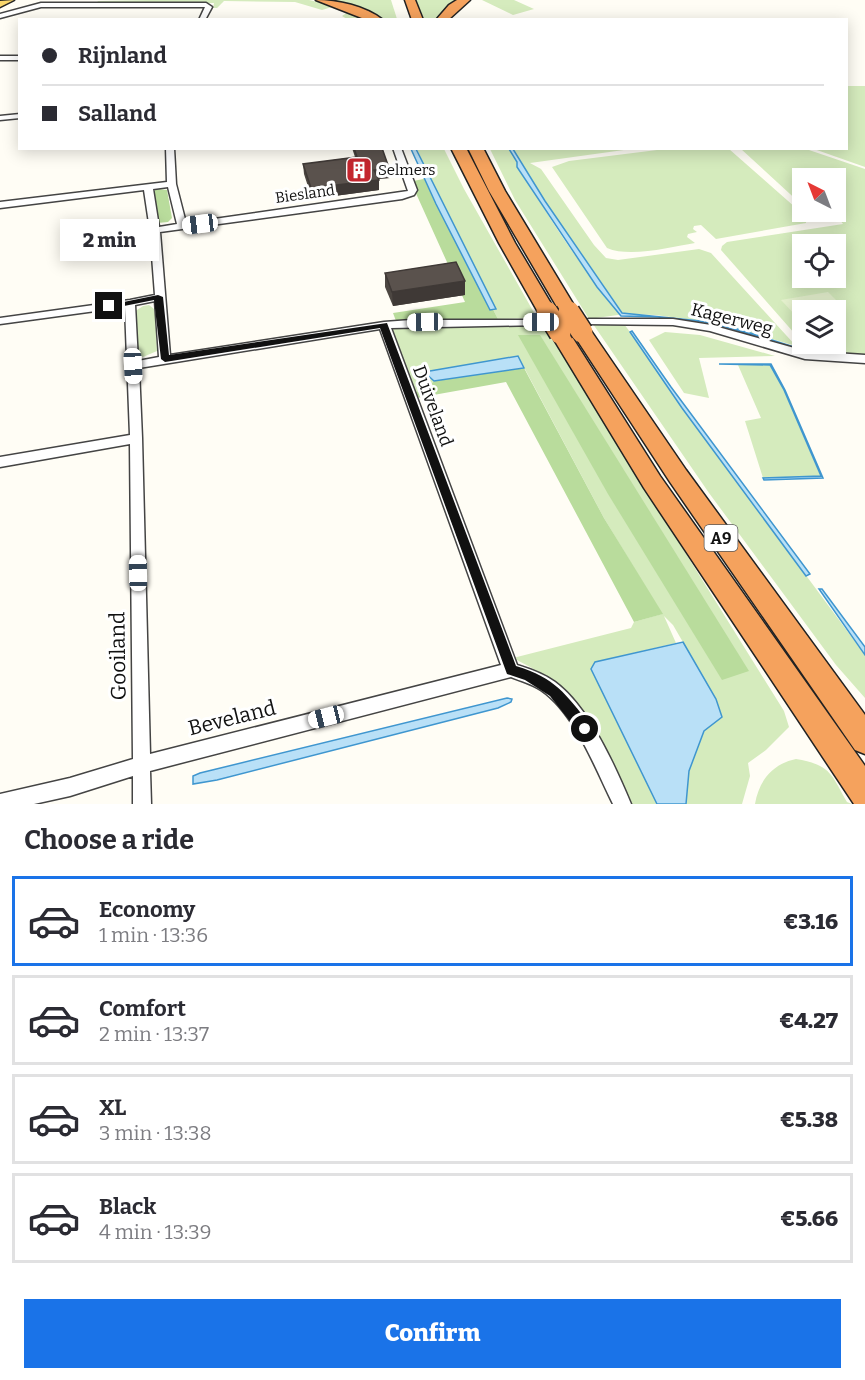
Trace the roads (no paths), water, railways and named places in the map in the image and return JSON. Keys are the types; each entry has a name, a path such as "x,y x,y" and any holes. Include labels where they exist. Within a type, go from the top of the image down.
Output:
{"highway":[{"path":"321,0 350,8 373,18"},
{"path":"410,0 417,18"},
{"path":"443,18 465,0"},
{"name":"A9","path":"459,150 507,243 678,476 865,740"},
{"name":"A9","path":"476,150 565,322 652,482 865,793"}],"main road":[{"path":"0,4 9,0"}],"street":[{"path":"0,16 36,6 206,5 209,7 203,18"},
{"path":"0,58 18,58"},
{"path":"0,118 18,116"},
{"path":"170,150 172,184 182,226"},
{"name":"Biesland","path":"155,230 402,196 413,190 398,150"},
{"path":"0,204 172,184"},
{"path":"148,187 155,230 158,297 165,359"},
{"path":"0,321 158,297"},
{"name":"Gooiland","path":"130,303 136,438 142,804"},
{"name":"Kagerweg","path":"384,325 673,322 711,328 805,355 865,359"},
{"path":"133,366 384,325"},
{"name":"Duiveland","path":"384,325 511,670"},
{"path":"0,462 136,438"},
{"path":"511,670 528,675 555,691 585,729 622,804"},
{"name":"Beveland","path":"0,803 70,787 140,765 511,670"}],"water":[{"path":"411,150 416,150 496,309 490,310"},
{"path":"510,150 514,150 545,201 622,313 730,324 735,328 792,346 712,323 658,317 621,316 597,287 517,167 517,162"},
{"path":"632,331 810,574 806,576 682,408 630,332"},
{"path":"518,356 524,368 434,381 424,372"},
{"path":"719,364 771,364 785,390 823,478 764,480 763,478 821,476 784,390 770,365"},
{"path":"819,589 822,589 865,647 865,655"},
{"path":"683,642 716,699 722,717 704,731 689,771 686,804 657,804 591,669 595,662"},
{"path":"507,698 512,699 511,702 498,708 217,780 193,784 193,776 200,773"}],"place":[{"name":"Selmers","path":"359,170"}]}
